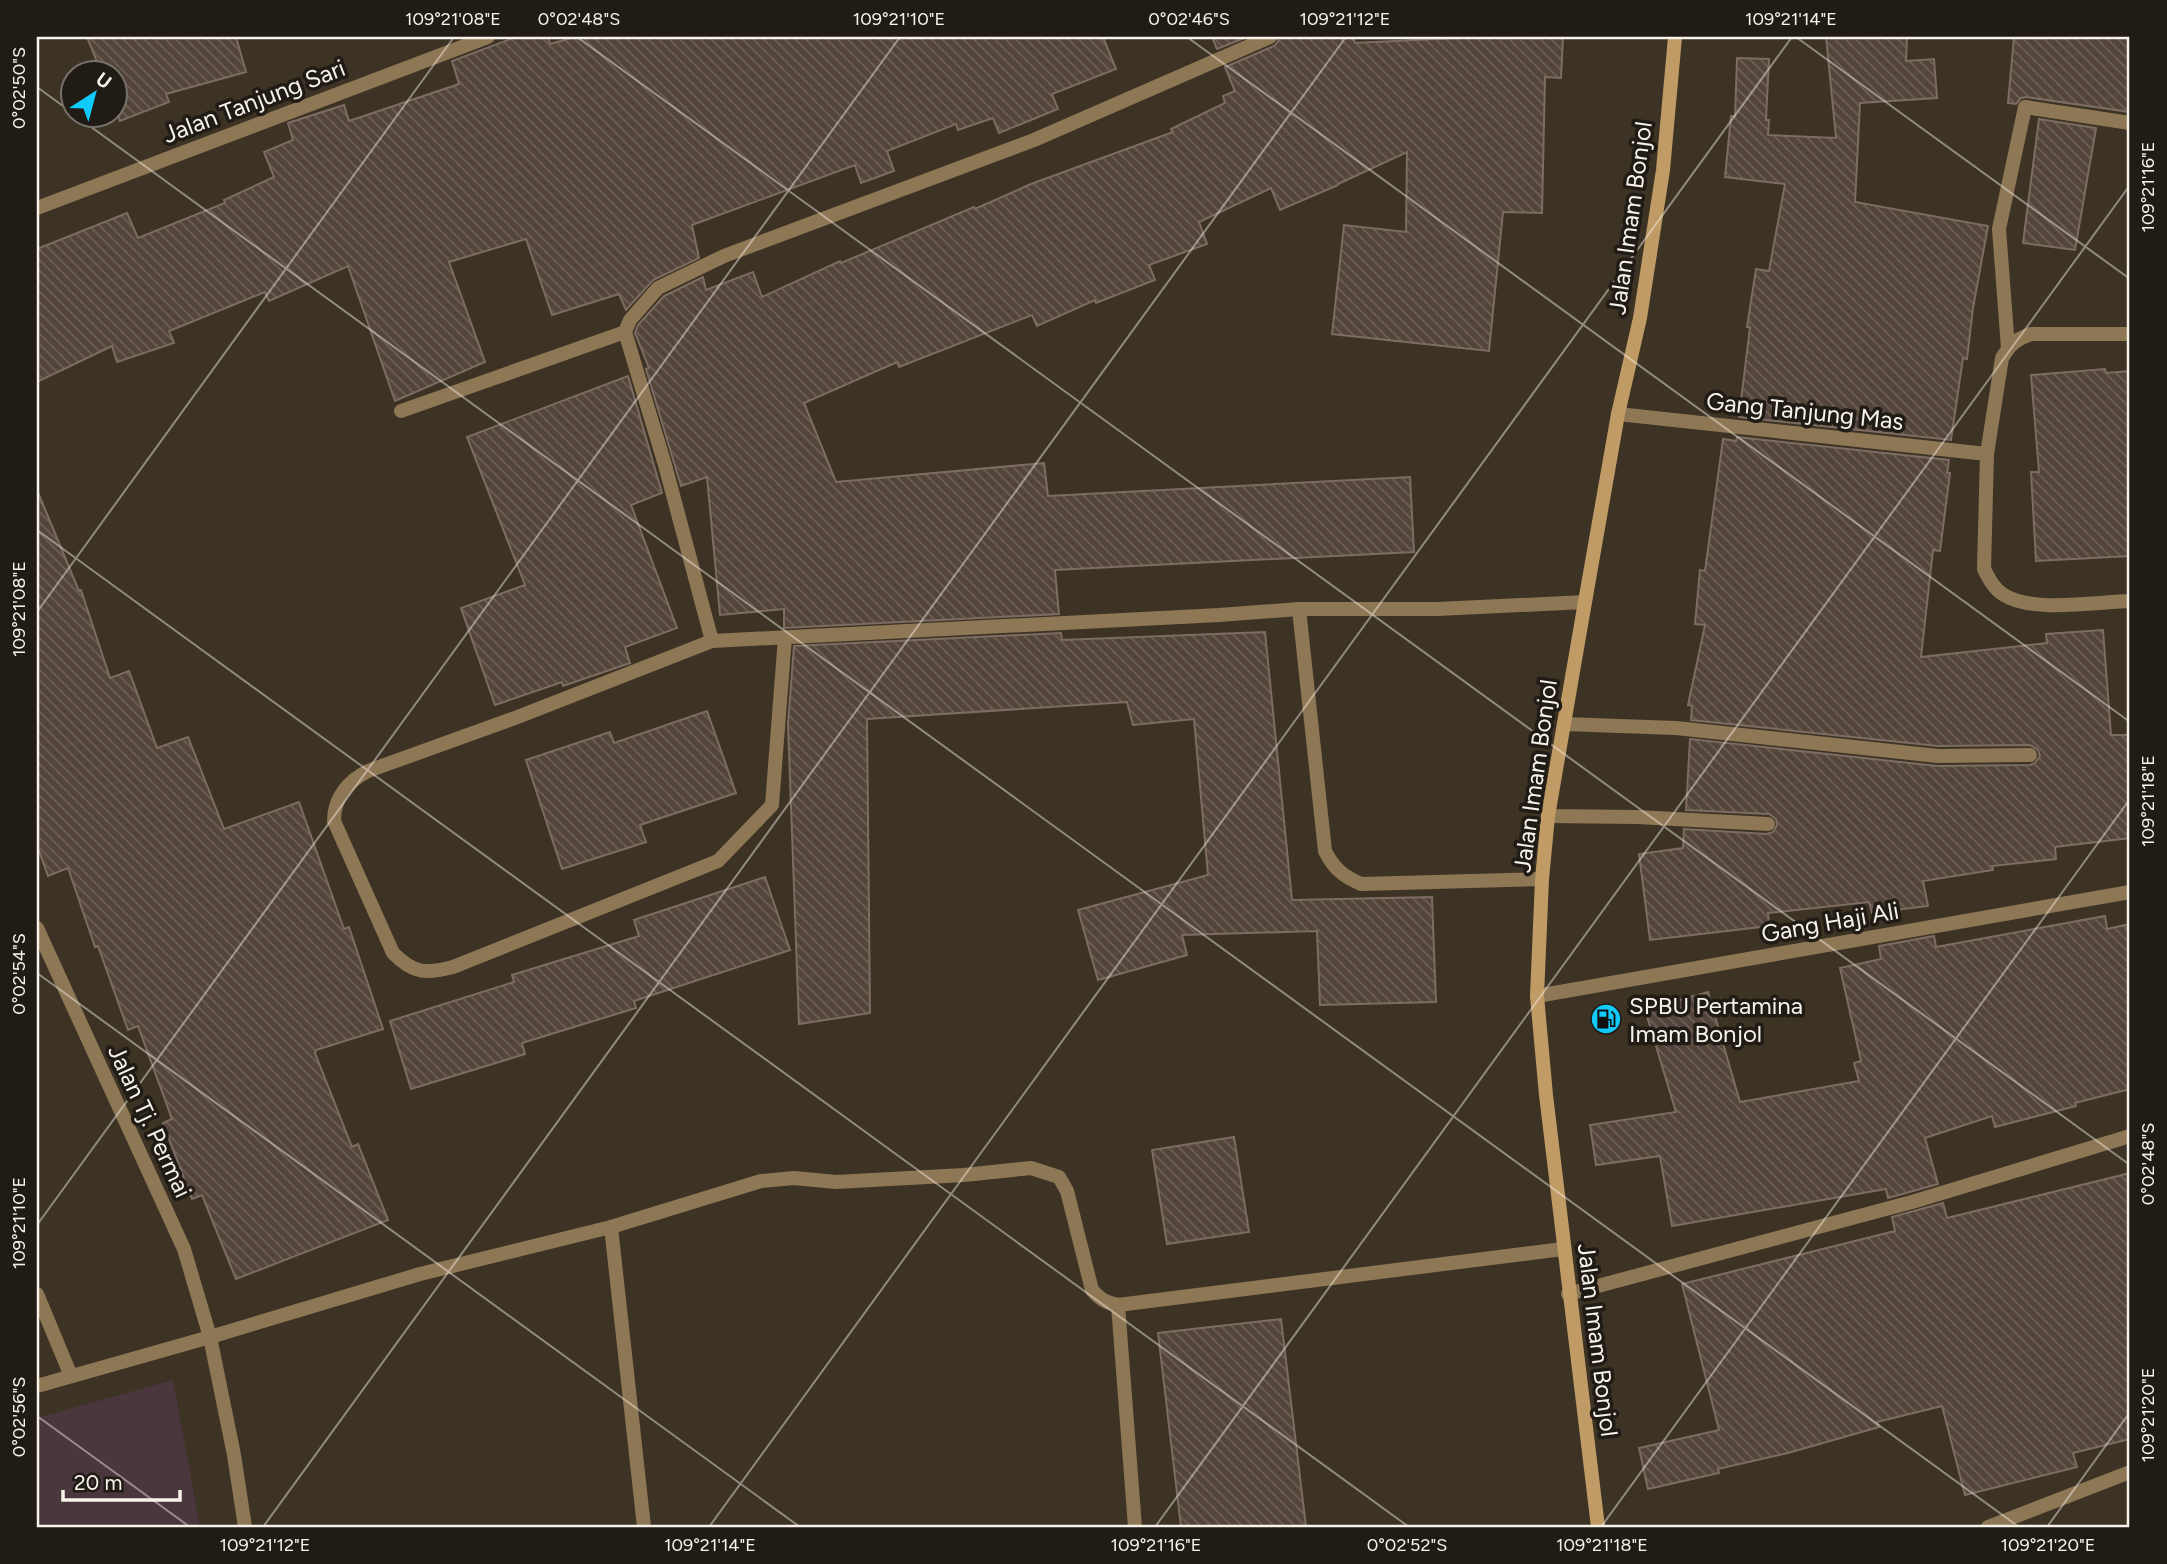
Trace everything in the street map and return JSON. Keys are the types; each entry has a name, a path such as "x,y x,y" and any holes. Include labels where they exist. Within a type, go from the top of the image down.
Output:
{"main road":[{"name":"Jalan Imam Bonjol","path":"1598,1527 1568,1294 1537,996 1542,879 1548,816 1585,602 1618,414 1640,318 1663,170 1675,37"}],"street":[{"name":"Jalan Tanjung Sari","path":"37,208 488,37"},
{"path":"712,641 665,466 625,332 630,320 658,288 724,256 1034,140 1270,37"},
{"path":"2008,348 1999,229 2025,107 2130,123"},
{"path":"401,411 625,332"},
{"path":"2130,334 2031,334 2017,339 2008,348 2002,358 1987,454 1984,569 1990,582 2003,594 2023,603 2039,605 2130,601"},
{"name":"Gang Tanjung Mas","path":"1618,414 1987,454"},
{"path":"785,637 772,804 718,861 453,967 433,972 418,971 404,965 393,954 334,821 337,803 354,779 368,771 515,718 712,641 785,637 1219,615 1299,609 1437,609 1585,602"},
{"path":"1299,609 1325,851 1332,865 1344,877 1361,884 1542,879"},
{"path":"1564,723 1676,728 1938,756 2030,755"},
{"path":"1548,816 1637,817 1768,824"},
{"name":"Gang Haji Ali","path":"1537,996 2130,892"},
{"name":"Jalan Tj. Permai","path":"37,928 184,1248 210,1337 234,1455 245,1527"},
{"path":"1568,1294 1912,1202 2130,1136"},
{"path":"37,1386 420,1274 611,1227 761,1181 794,1178 836,1182 964,1175 1031,1168 1059,1177 1067,1191 1092,1290 1100,1298 1118,1305 1563,1249"},
{"path":"611,1227 644,1527"},
{"path":"37,1294 71,1376"},
{"path":"1118,1305 1135,1527"},
{"path":"1988,1527 2130,1472"}],"shaded area":[{"path":"173,1380 200,1527 37,1527 37,1418"}],"building":[{"path":"87,37 236,37 246,72 166,94 169,102 130,117 130,60 96,60"},
{"path":"516,37 548,37 550,44 575,37 1103,37 1116,69 1052,94 1058,109 999,133 993,118 958,130 956,124 887,151 894,171 861,183 855,165 692,225 699,258 653,280 626,310 619,294 552,315 526,239 449,262 485,362 395,401 348,266 269,301 265,292 169,331 174,343 117,362 112,346 37,382 37,249 127,213 138,238 225,203 224,200 274,177 264,152 293,140 288,123 344,105 349,121 459,84 452,61"},
{"path":"1212,37 1247,37 1217,49"},
{"path":"1279,37 1353,37 1355,43 1476,37 1563,37 1561,78 1545,77 1542,213 1503,212 1489,351 1332,334 1344,225 1406,232 1407,152 1280,210 1271,188 1199,222 1207,244 1149,265 1155,280 1096,303 1095,300 1037,326 1032,315 899,367 897,362 804,403 836,482 1044,463 1048,496 1410,477 1414,552 1055,570 1059,614 784,628 784,609 720,615 707,477 681,486 646,369 649,368 635,333 638,325 664,296 703,277 706,290 753,272 762,297 840,261 841,263 974,207 975,209 1031,184 1173,132 1171,129 1225,103 1223,96 1235,91 1225,67 1274,46"},
{"path":"1826,37 1907,37 1906,61 1934,59 1937,98 1860,103 1855,202 1988,226 1967,359 1963,358 1951,440 1739,417 1750,327 1747,327 1756,269 1769,271 1785,184 1725,177 1731,116 1735,116 1737,58 1769,59 1766,120 1769,120 1768,135 1836,138"},
{"path":"2014,37 2130,37 2130,112 2026,97 2016,104 2008,103"},
{"path":"2039,119 2096,128 2075,250 2023,243"},
{"path":"2105,369 2106,373 2130,371 2130,556 2036,561 2031,472 2039,472 2031,375"},
{"path":"628,376 662,493 631,505 677,628 625,647 630,663 495,705 461,608 525,585 467,437"},
{"path":"1737,437 1949,460 1947,473 1950,473 1940,551 1933,550 1921,657 2047,643 2046,634 2103,630 2111,735 2130,735 2130,838 2055,847 2056,859 1992,866 1993,870 1923,881 1928,906 1872,913 1869,902 1768,913 1769,926 1650,940 1639,854 1683,848 1684,829 1767,834 1773,832 1777,825 1776,819 1769,814 1686,810 1690,739 1937,766 2030,765 2040,756 2038,750 2030,745 1938,746 1691,720 1692,706 1688,705 1705,625 1695,624 1700,570 1705,571 1723,439 1736,441"},
{"path":"37,490 79,591 81,590 110,678 129,671 157,748 188,737 224,829 299,802 344,929 349,927 383,1029 316,1050 315,1053 352,1147 358,1144 388,1220 236,1279 202,1195 192,1199 163,1123 172,1119 138,1026 128,1030 98,946 95,947 68,868 48,876 37,845"},
{"path":"1265,632 1292,900 1432,897 1436,1002 1320,1005 1317,931 1182,935 1187,955 1098,980 1078,910 1208,875 1194,719 1133,725 1127,702 867,719 870,1013 799,1024 788,724 794,646 1061,633 1062,640"},
{"path":"707,711 736,793 640,825 646,842 562,869 526,760 610,732 614,743"},
{"path":"765,877 790,950 634,1001 636,1008 522,1043 525,1054 411,1089 390,1021 514,982 512,975 639,936 634,920"},
{"path":"2105,916 2107,929 2130,924 2130,1089 1995,1127 1992,1116 1925,1138 1938,1184 1888,1198 1886,1189 1672,1226 1660,1156 1596,1165 1590,1125 1676,1112 1645,1010 1708,992 1740,1102 1859,1081 1854,1063 1861,1061 1840,968 1881,959 1879,946 1934,936 1936,947"},
{"path":"1234,1137 1249,1232 1167,1244 1152,1150"},
{"path":"2130,1173 2130,1439 2073,1453 2077,1467 1965,1495 1942,1406 1877,1422 1879,1427 1788,1453 1718,1469 1719,1473 1648,1489 1639,1448 1719,1430 1682,1284 1895,1231 1892,1217 1943,1203 1947,1218"},
{"path":"1281,1319 1306,1527 1181,1527 1158,1333"}],"place":[{"name":"SPBU Pertamina Imam Bonjol","path":"1606,1019"}]}
